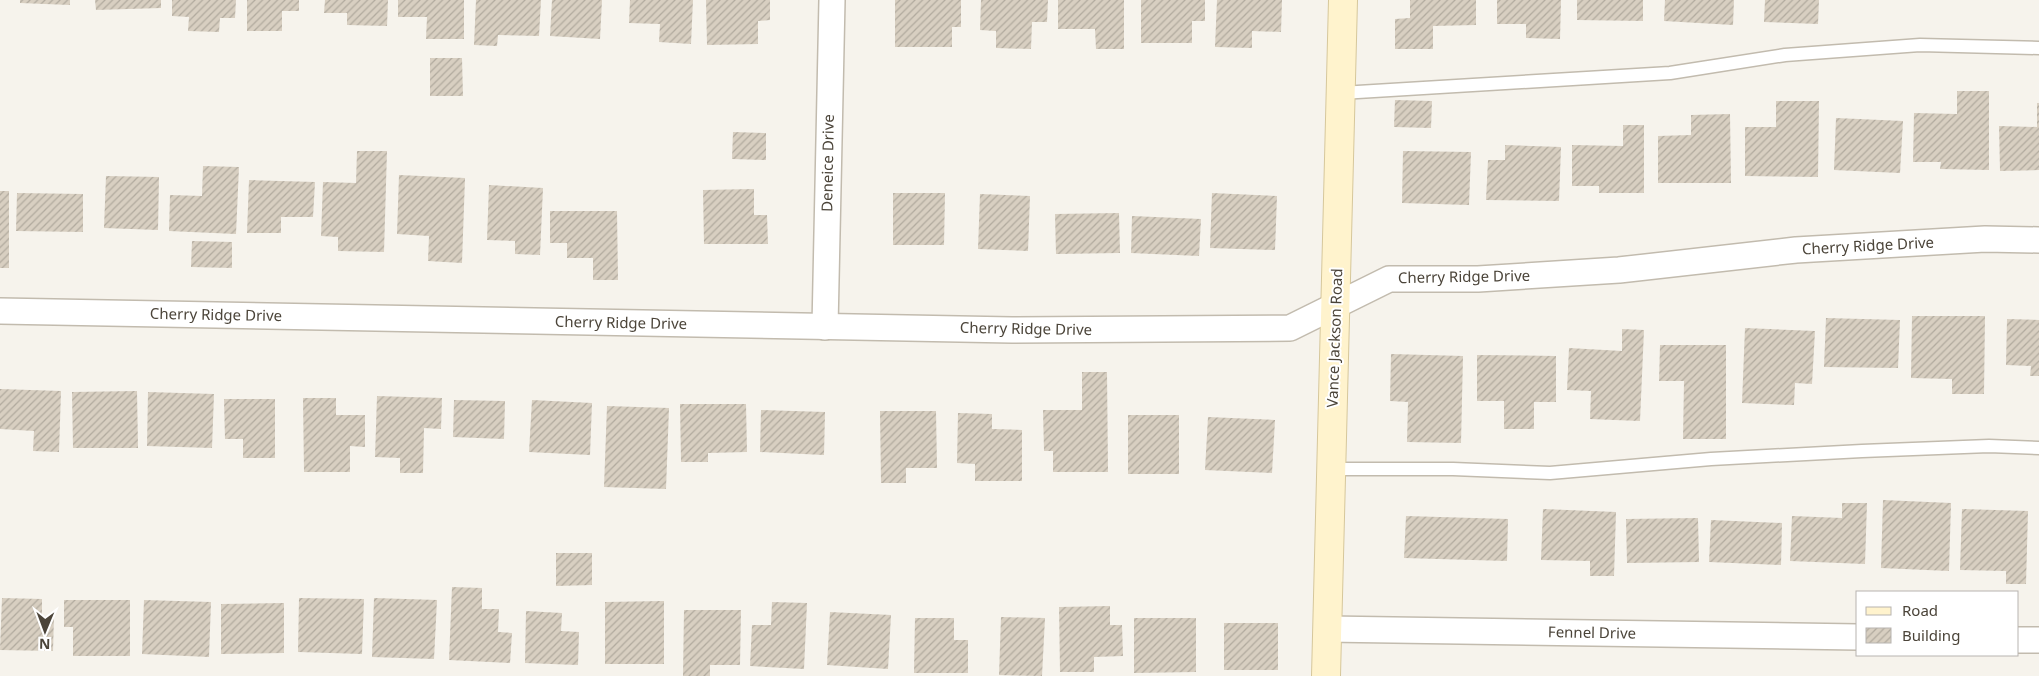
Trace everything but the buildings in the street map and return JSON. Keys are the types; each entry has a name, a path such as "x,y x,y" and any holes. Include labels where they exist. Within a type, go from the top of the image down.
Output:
{"main road":[{"name":"Vance Jackson Road","path":"1326,676 1343,0"}],"street":[{"name":"Deneice Drive","path":"825,327 832,0"},
{"name":"Cherry Ridge Drive","path":"0,311 825,327 1082,330 1290,328 1389,279 1478,279 1619,270 1796,250 1985,240 2039,240"},
{"name":"Fennel Drive","path":"1327,629 1856,637"},
{"path":"2019,640 2039,640"}],"lane":[{"path":"1341,93 1670,72 1785,55 1920,45 2039,48"},
{"path":"1332,469 1453,468 1550,473 1711,459 1862,451 1989,446 2039,448"}]}
